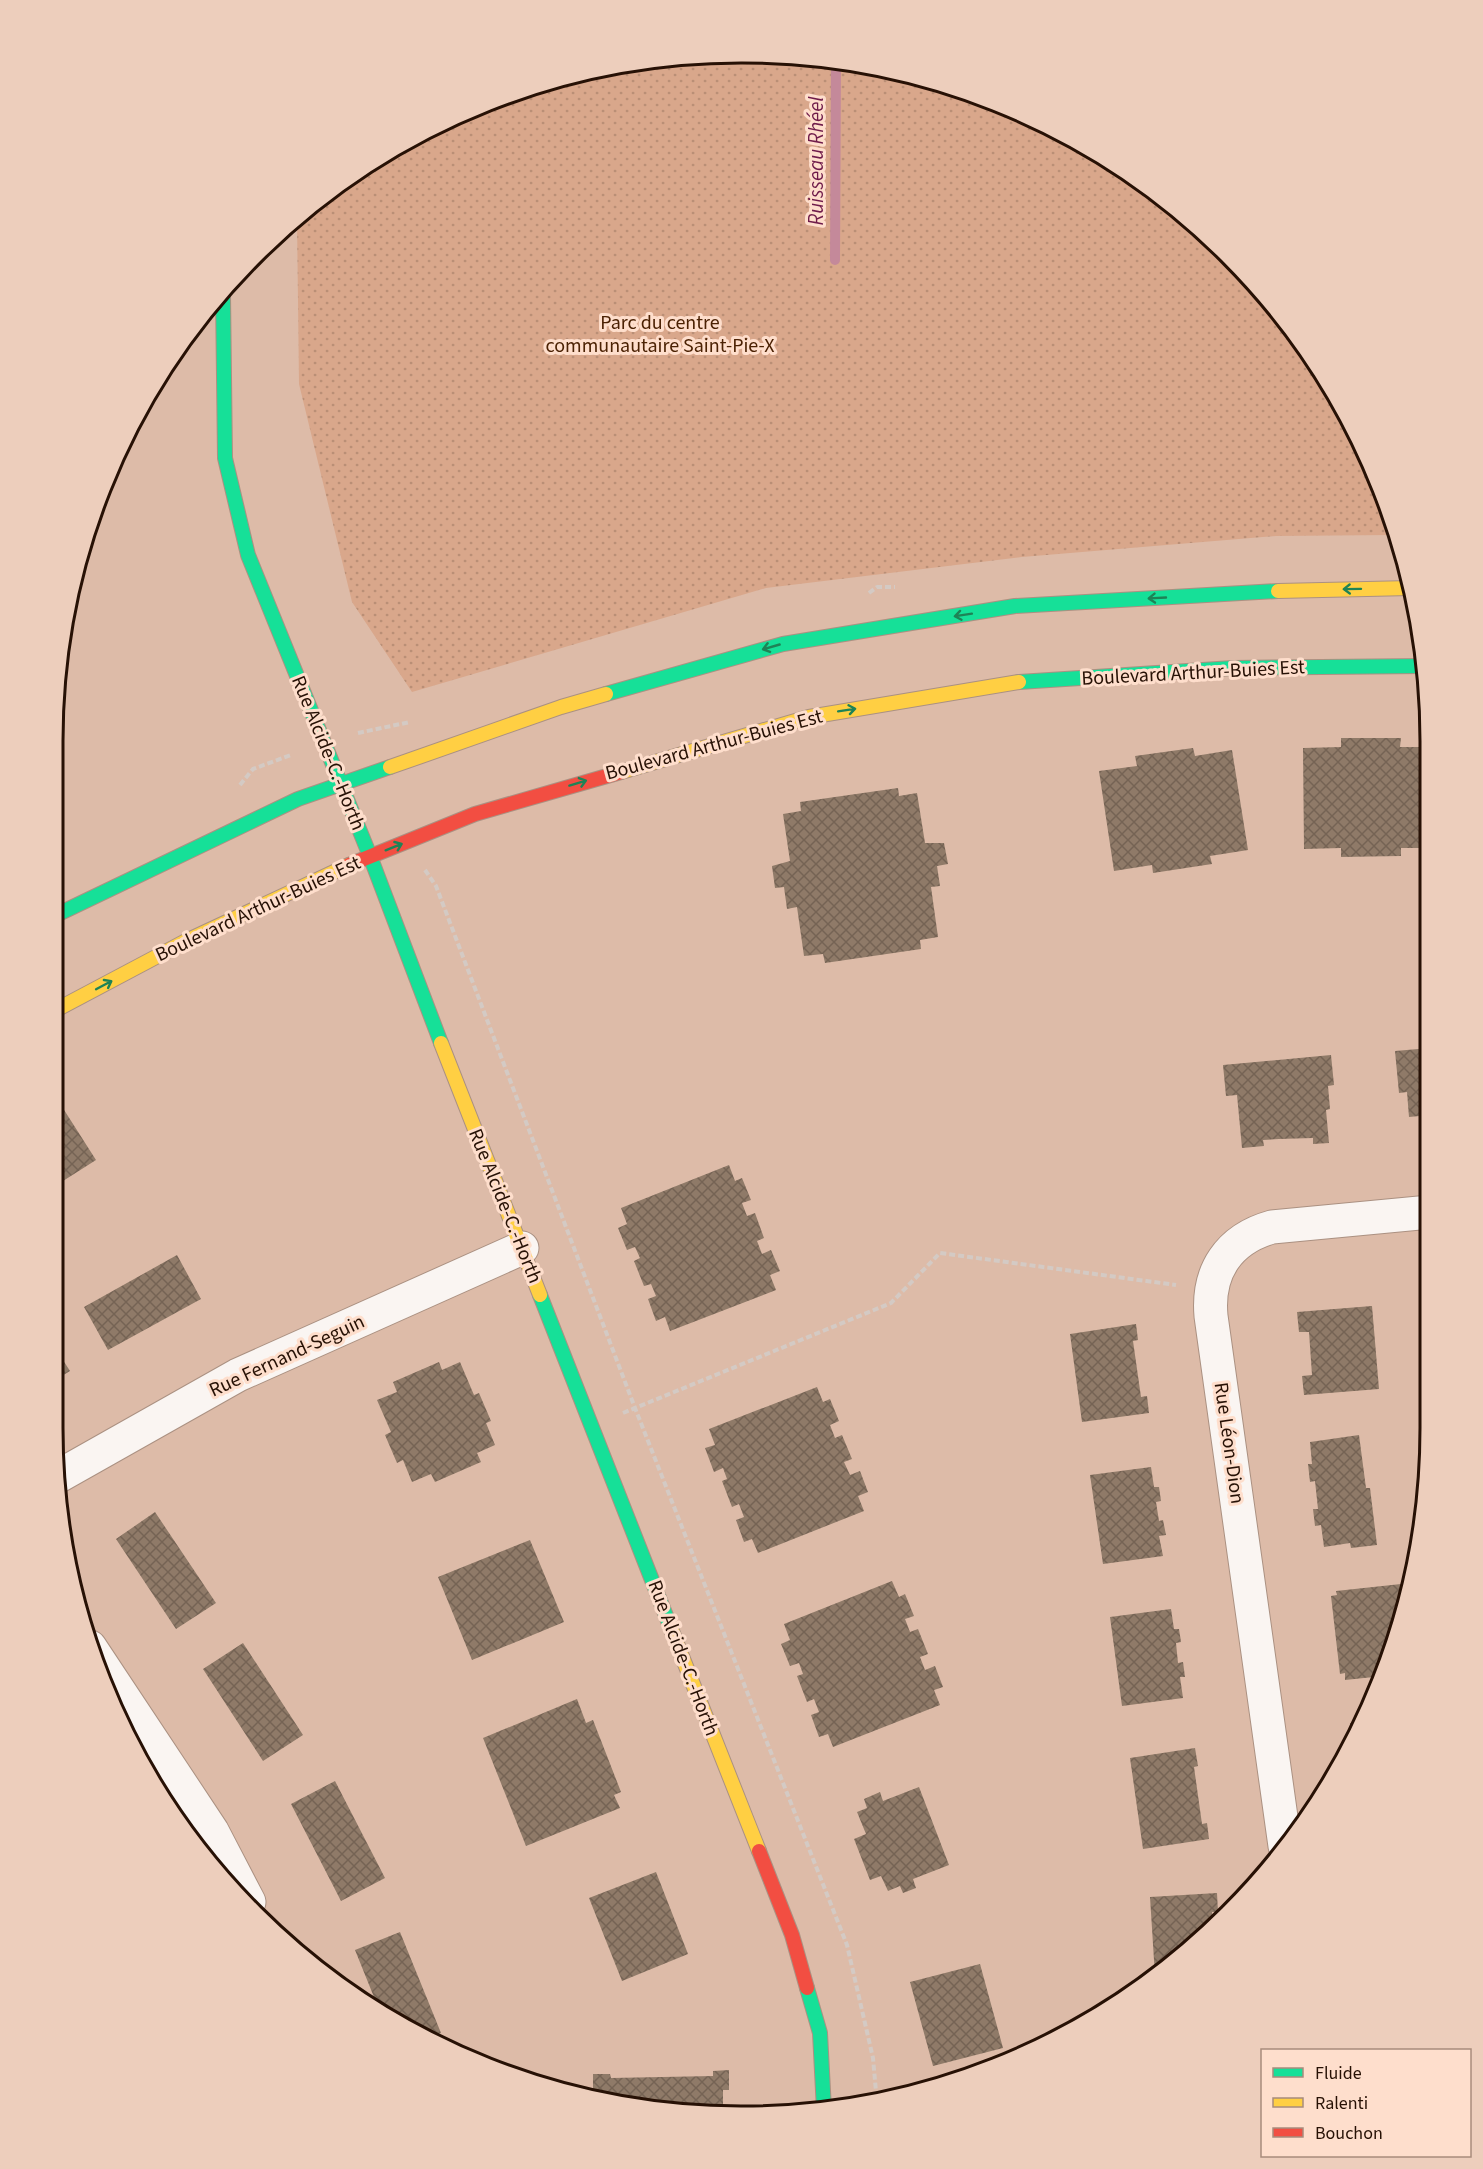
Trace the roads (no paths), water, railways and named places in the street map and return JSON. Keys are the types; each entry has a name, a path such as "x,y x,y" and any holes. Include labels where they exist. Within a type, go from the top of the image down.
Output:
{"street":[{"name":"Rue Alcide-C.-Horth","path":"223,304 225,458 248,555 370,856 792,1935 820,2033 824,2101"},
{"path":"63,912 175,856 298,799 340,783 408,762 561,707 783,644 1015,606 1265,591 1402,588"},
{"name":"Boulevard Arthur-Buies Est","path":"63,1006 186,941 328,873 475,814 809,717 1019,682 1233,668 1415,666"},
{"name":"Rue Léon-Dion","path":"1284,1836 1211,1316 1210,1290 1225,1255 1239,1241 1255,1232 1272,1227 1420,1213"},
{"name":"Rue Fernand-Seguin","path":"64,1473 238,1375 522,1248"},
{"path":"113,1681 213,1831 240,1884"}],"waterway":[{"name":"Ruisseau Rhéel","path":"835,260 836,70"}],"park label":[{"name":"Parc du centre communautaire Saint-Pie-X","path":"660,334"}]}
